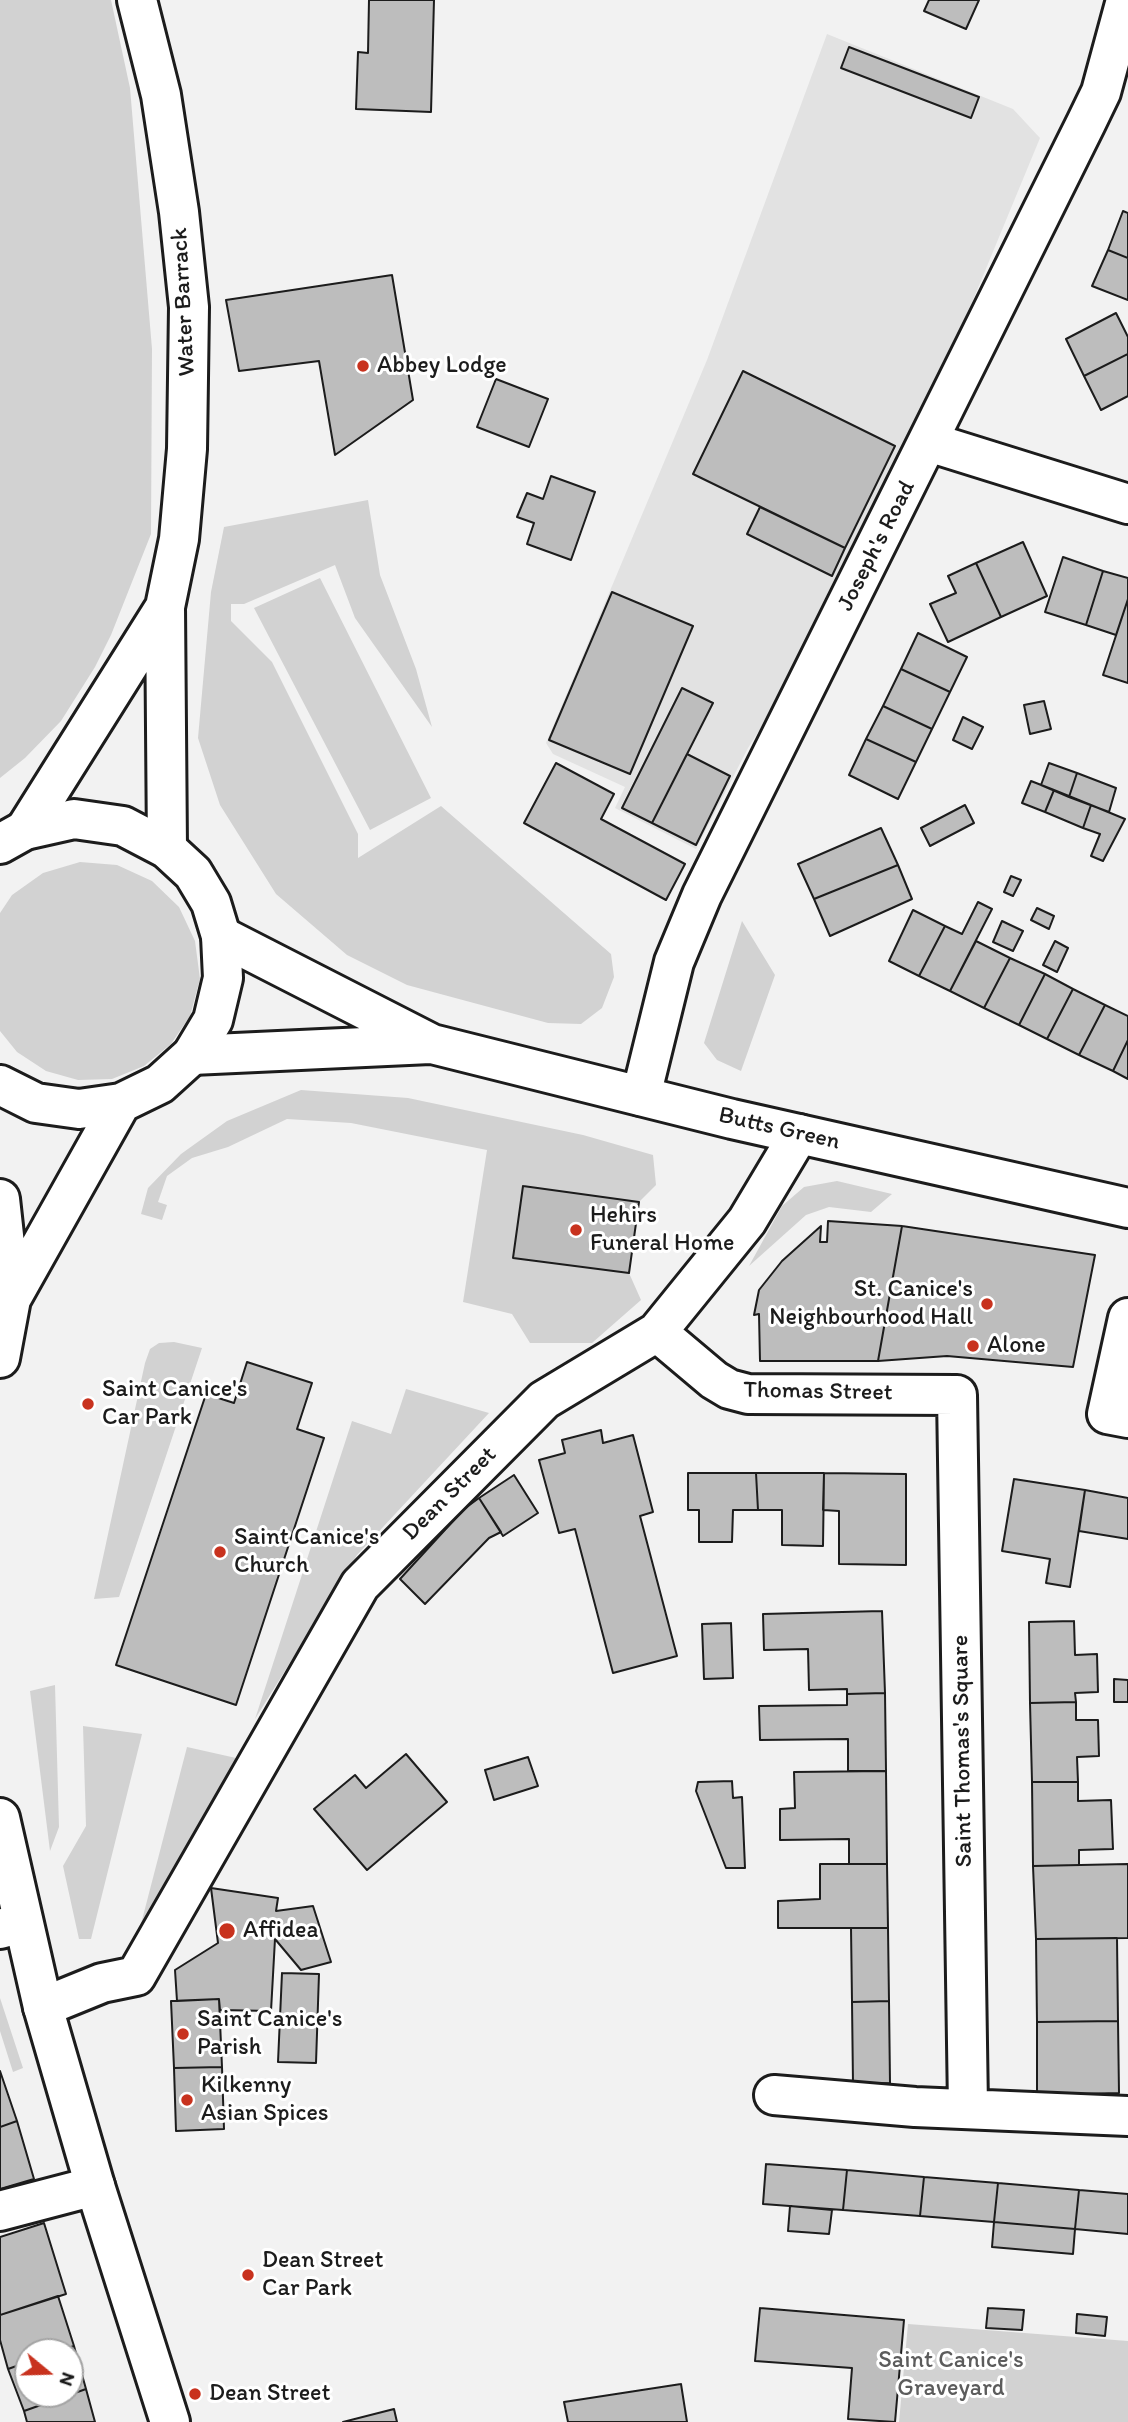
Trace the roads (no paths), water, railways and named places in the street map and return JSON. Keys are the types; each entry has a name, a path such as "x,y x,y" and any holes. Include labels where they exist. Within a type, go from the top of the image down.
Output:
{"street":[{"name":"Water Barrack","path":"137,0 161,95 179,212 189,307 187,449 179,539 165,607 167,849"},
{"name":"Joseph's Road","path":"641,1096 674,962 702,895 1101,92 1126,0"},
{"path":"929,442 1128,504"},
{"name":"Water Barrack","path":"12,837 165,607"},
{"path":"0,1086 36,1103 79,1109 121,1103 160,1084 192,1055 214,1020 223,978 221,936 211,903 193,873 167,849 123,826 74,819 12,837"},
{"name":"Butts Green","path":"221,936 432,1044 799,1134 1128,1208"},
{"name":"Butts Green","path":"192,1055 432,1044"},
{"path":"10,1299 121,1103"},
{"name":"Dean Street","path":"43,2007 102,1983 136,1976 360,1585 544,1400 657,1332 747,1221 799,1134"},
{"path":"0,1199 10,1299 0,1358"},
{"path":"1128,1318 1107,1414 1128,1418"},
{"name":"Thomas Street","path":"657,1332 714,1380 729,1390 748,1394 957,1395"},
{"name":"Saint Thomas's Square","path":"957,1395 968,2107"},
{"path":"0,1818 11,1926 43,2007 95,2186 170,2422"},
{"path":"774,2095 915,2107 968,2107 1128,2116"},
{"path":"0,2211 95,2186"}],"place":[{"name":"Abbey Lodge","path":"363,366"},
{"name":"Hehirs Funeral Home","path":"576,1230"},
{"name":"St. Canice's Neighbourhood Hall","path":"987,1304"},
{"name":"Alone","path":"973,1346"},
{"name":"Saint Canice's Car Park","path":"88,1404"},
{"name":"Saint Canice's Church","path":"220,1552"},
{"name":"Affidea","path":"227,1931"},
{"name":"Saint Canice's Parish","path":"183,2034"},
{"name":"Kilkenny Asian Spices","path":"187,2100"},
{"name":"Dean Street Car Park","path":"248,2275"},
{"name":"Dean Street","path":"195,2394"}],"park label":[{"name":"Saint Canice's Graveyard","path":"951,2375"}]}
